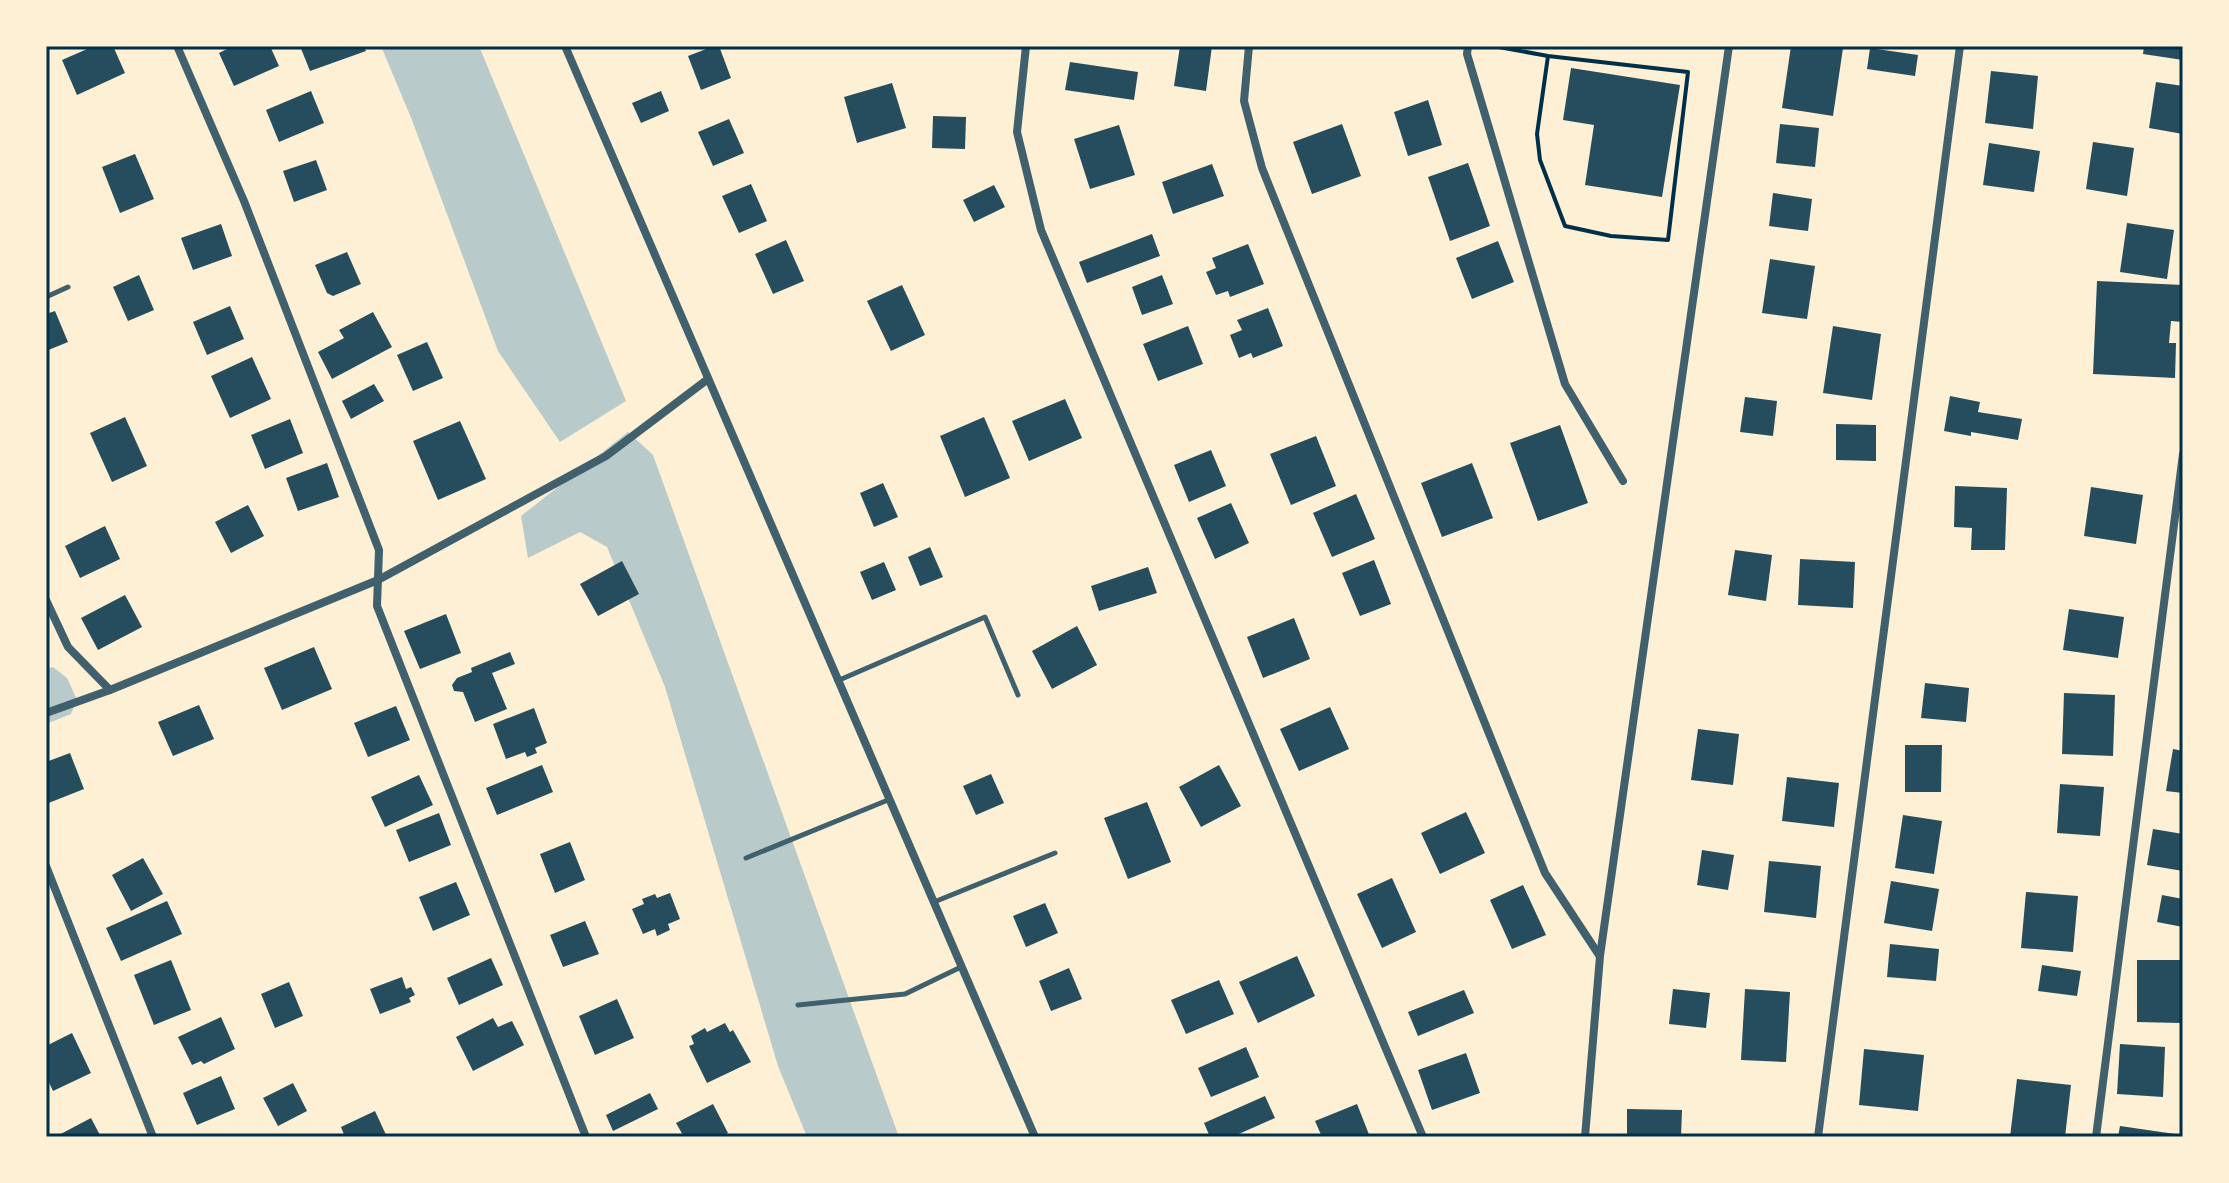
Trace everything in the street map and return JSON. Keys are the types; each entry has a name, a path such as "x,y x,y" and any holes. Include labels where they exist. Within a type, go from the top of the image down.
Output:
{"street":[{"path":"177,46 244,201 379,550 377,606 586,1137"},
{"path":"565,46 1035,1137"},
{"path":"1026,46 1017,132 1041,230 1423,1137"},
{"path":"1249,46 1244,101 1262,168 1545,873 1600,956"},
{"path":"1468,46 1467,54 1565,384 1623,481"},
{"path":"1585,1137 1600,956 1729,46"},
{"path":"1818,1137 1960,46"},
{"path":"46,713 110,690 378,580 606,456 708,379"},
{"path":"2096,1137 2183,454"},
{"path":"46,600 68,647 110,690"},
{"path":"46,866 153,1137"}],"lane":[{"path":"46,297 68,287"},
{"path":"837,681 985,617 1018,695"},
{"path":"746,858 888,800"},
{"path":"933,902 1055,853"},
{"path":"798,1005 905,994 961,967"}],"path":[{"path":"1493,46 1548,56 1688,72 1668,240 1611,236 1565,226 1540,160 1537,134 1548,56"}],"shaded area":[{"path":"381,46 479,46 626,401 560,442 498,351 412,120"},
{"path":"628,432 653,455 899,1137 807,1137 778,1066 665,687 607,547 580,532 528,558 521,516"},
{"path":"53,667 67,678 77,700 71,714 46,724 46,669"}],"building":[{"path":"94,46 113,46 125,73 77,95 62,60"},
{"path":"233,46 270,46 279,66 234,86 219,53"},
{"path":"300,46 364,46 366,51 310,71"},
{"path":"719,46 731,78 701,90 688,56"},
{"path":"1180,46 1212,46 1206,91 1174,86"},
{"path":"1791,46 1843,48 1833,116 1782,108"},
{"path":"2144,46 2183,46 2183,60 2143,54"},
{"path":"1870,48 1918,55 1915,76 1867,69"},
{"path":"1070,62 1138,72 1134,100 1065,90"},
{"path":"1571,68 1680,85 1662,197 1585,185 1594,125 1563,120"},
{"path":"1991,71 2038,76 2033,129 1985,123"},
{"path":"2156,82 2183,86 2183,134 2149,128"},
{"path":"892,83 906,128 857,143 844,97"},
{"path":"311,91 324,123 279,142 266,110"},
{"path":"661,91 669,111 641,123 632,103"},
{"path":"1428,100 1442,145 1408,156 1394,112"},
{"path":"933,116 966,117 965,149 932,148"},
{"path":"729,119 744,153 713,166 698,132"},
{"path":"1342,124 1361,176 1312,194 1293,142"},
{"path":"1780,124 1819,128 1815,167 1776,163"},
{"path":"1119,125 1135,175 1090,189 1074,139"},
{"path":"2093,142 2134,148 2127,196 2086,189"},
{"path":"1989,143 2040,151 2034,192 1983,185"},
{"path":"135,154 154,199 120,213 102,167"},
{"path":"316,160 327,190 294,202 283,171"},
{"path":"1468,163 1490,226 1450,241 1428,177"},
{"path":"1212,164 1224,196 1173,214 1162,182"},
{"path":"751,184 767,221 739,233 722,196"},
{"path":"994,185 1005,207 974,222 963,200"},
{"path":"1773,193 1812,199 1808,231 1769,226"},
{"path":"2127,223 2174,230 2167,279 2120,272"},
{"path":"221,224 232,256 193,270 181,238"},
{"path":"1152,234 1160,256 1087,283 1079,262"},
{"path":"786,240 804,281 773,294 755,254"},
{"path":"1498,241 1514,282 1472,299 1456,258"},
{"path":"1248,244 1264,284 1230,297 1228,291 1216,295 1206,272 1216,268 1212,258"},
{"path":"347,252 361,284 333,296 327,293 315,265"},
{"path":"1770,259 1815,266 1807,319 1762,313"},
{"path":"139,275 154,310 128,321 113,287"},
{"path":"1162,275 1173,304 1142,315 1132,287"},
{"path":"2097,281 2183,285 2183,322 2171,321 2169,343 2176,343 2175,378 2093,374"},
{"path":"902,285 925,335 891,351 867,301"},
{"path":"230,306 244,339 207,355 193,322"},
{"path":"1268,308 1283,346 1253,358 1251,353 1239,358 1230,335 1242,330 1237,320"},
{"path":"55,311 68,342 46,351 46,314"},
{"path":"373,312 392,347 332,379 318,352 344,338 339,330"},
{"path":"1188,326 1203,364 1158,381 1143,344"},
{"path":"1833,326 1881,334 1872,400 1823,393"},
{"path":"427,342 443,378 413,391 397,355"},
{"path":"252,357 271,399 230,418 211,376"},
{"path":"374,384 384,401 351,419 342,401"},
{"path":"1950,396 1980,402 1978,412 2022,419 2018,440 1944,431"},
{"path":"1745,397 1777,401 1773,436 1740,432"},
{"path":"1065,399 1082,438 1029,461 1012,421"},
{"path":"125,417 147,466 112,482 90,433"},
{"path":"984,417 1010,478 965,497 940,436"},
{"path":"290,419 303,453 265,469 251,435"},
{"path":"460,421 486,479 438,500 413,441"},
{"path":"1836,424 1876,425 1876,461 1836,460"},
{"path":"1560,425 1588,503 1538,521 1510,443"},
{"path":"1316,436 1336,486 1291,505 1270,454"},
{"path":"1211,450 1226,486 1189,502 1174,465"},
{"path":"327,463 339,497 298,511 286,478"},
{"path":"1472,463 1493,518 1442,537 1421,483"},
{"path":"883,483 898,517 874,527 860,493"},
{"path":"1955,486 2007,488 2005,550 1971,550 1972,528 1954,527"},
{"path":"2091,487 2143,495 2136,544 2084,536"},
{"path":"1356,494 1375,539 1332,557 1313,513"},
{"path":"1231,503 1249,543 1215,559 1197,518"},
{"path":"248,505 264,536 231,553 215,522"},
{"path":"105,526 120,559 80,578 65,546"},
{"path":"930,547 943,577 920,586 908,557"},
{"path":"1735,550 1772,555 1766,601 1728,595"},
{"path":"1800,559 1855,562 1853,608 1798,605"},
{"path":"1374,560 1391,604 1360,616 1342,573"},
{"path":"622,561 639,594 598,616 580,584"},
{"path":"884,562 896,590 872,600 860,572"},
{"path":"1148,567 1157,593 1099,611 1091,586"},
{"path":"125,595 142,627 98,650 81,618"},
{"path":"2069,609 2124,617 2118,658 2063,650"},
{"path":"446,614 461,653 420,669 404,631"},
{"path":"1294,618 1310,659 1263,678 1247,637"},
{"path":"1077,626 1097,665 1052,689 1032,651"},
{"path":"314,647 332,689 282,710 264,668"},
{"path":"510,652 515,664 492,673 507,709 475,722 463,692 454,691 452,685 457,678 472,672 471,668"},
{"path":"1925,683 1969,688 1966,722 1921,718"},
{"path":"2064,693 2115,695 2113,756 2062,754"},
{"path":"199,705 214,739 173,756 158,722"},
{"path":"396,706 410,740 368,757 354,723"},
{"path":"1330,707 1349,749 1299,771 1280,729"},
{"path":"534,708 547,743 535,748 537,753 527,757 525,752 506,759 493,724"},
{"path":"1698,729 1739,734 1733,785 1691,780"},
{"path":"1905,745 1942,745 1941,792 1905,792"},
{"path":"2173,749 2183,751 2183,793 2166,791"},
{"path":"70,753 84,789 46,804 46,762"},
{"path":"542,765 553,792 497,815 486,788"},
{"path":"1219,765 1241,806 1201,827 1179,787"},
{"path":"991,774 1004,803 976,815 963,786"},
{"path":"419,775 433,805 385,827 371,797"},
{"path":"1787,777 1839,783 1834,827 1782,821"},
{"path":"2060,784 2104,787 2100,836 2057,833"},
{"path":"1147,802 1171,862 1128,879 1104,818"},
{"path":"1466,812 1485,853 1440,874 1421,833"},
{"path":"439,813 451,845 409,862 396,830"},
{"path":"1903,815 1942,821 1934,874 1895,868"},
{"path":"2153,829 2183,834 2183,871 2147,865"},
{"path":"570,842 585,880 555,893 540,854"},
{"path":"1702,850 1734,855 1728,890 1697,885"},
{"path":"143,858 163,894 131,911 112,875"},
{"path":"1769,861 1821,866 1816,918 1764,912"},
{"path":"1392,878 1416,932 1382,948 1357,894"},
{"path":"1891,881 1939,889 1932,931 1884,923"},
{"path":"456,882 470,915 433,931 419,897"},
{"path":"1523,885 1546,935 1512,949 1490,900"},
{"path":"2026,892 2078,896 2073,952 2021,948"},
{"path":"670,893 680,919 668,924 670,930 657,936 655,929 643,934 632,909 644,904 642,899"},
{"path":"2162,895 2183,899 2183,927 2157,922"},
{"path":"167,901 182,934 121,961 106,928"},
{"path":"1045,903 1058,933 1026,947 1013,916"},
{"path":"585,921 599,954 563,967 550,935"},
{"path":"1890,944 1939,949 1936,981 1887,977"},
{"path":"1297,956 1315,996 1258,1023 1239,982"},
{"path":"491,958 503,985 459,1005 447,978"},
{"path":"171,960 191,1010 154,1025 134,975"},
{"path":"2137,960 2182,960 2181,1023 2137,1022"},
{"path":"2042,965 2081,971 2077,996 2038,991"},
{"path":"1069,968 1082,999 1051,1011 1039,981"},
{"path":"402,977 406,989 411,987 415,995 409,998 411,1002 380,1014 370,989"},
{"path":"1219,980 1234,1014 1186,1034 1171,1000"},
{"path":"289,982 303,1016 275,1028 261,994"},
{"path":"1673,989 1710,993 1706,1028 1669,1024"},
{"path":"1745,989 1790,992 1786,1062 1741,1060"},
{"path":"1464,990 1474,1013 1418,1036 1408,1012"},
{"path":"617,999 634,1038 595,1055 579,1016"},
{"path":"221,1017 235,1049 204,1064 201,1061 192,1065 178,1037"},
{"path":"493,1018 498,1027 512,1021 524,1045 473,1071 456,1037"},
{"path":"725,1023 730,1032 733,1030 751,1062 707,1083 689,1046 694,1044 691,1036 705,1028 707,1032"},
{"path":"72,1033 91,1073 53,1091 46,1076 46,1046"},
{"path":"2120,1044 2165,1047 2163,1097 2117,1094"},
{"path":"1246,1047 1259,1077 1211,1097 1198,1068"},
{"path":"1864,1049 1924,1055 1918,1111 1859,1105"},
{"path":"1466,1053 1480,1093 1432,1110 1418,1070"},
{"path":"221,1076 235,1109 197,1125 183,1093"},
{"path":"2017,1079 2071,1085 2065,1137 2010,1137"},
{"path":"293,1083 307,1111 278,1126 263,1098"},
{"path":"650,1093 658,1109 613,1131 606,1115"},
{"path":"1265,1096 1275,1118 1232,1137 1210,1137 1204,1123"},
{"path":"713,1104 728,1133 720,1137 684,1137 676,1123"},
{"path":"1357,1104 1370,1137 1322,1137 1315,1121"},
{"path":"1627,1109 1682,1110 1681,1137 1627,1137"},
{"path":"375,1111 387,1137 345,1137 341,1127"},
{"path":"91,1118 101,1137 55,1137"},
{"path":"2120,1126 2182,1135 2118,1137"}]}
